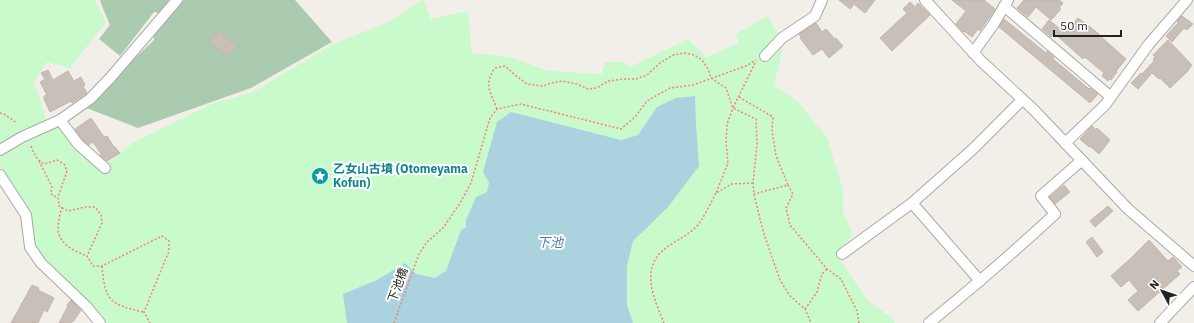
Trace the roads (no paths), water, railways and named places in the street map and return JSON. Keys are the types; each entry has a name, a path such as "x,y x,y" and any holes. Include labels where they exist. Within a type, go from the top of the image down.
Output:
{"street":[{"path":"0,150 22,137 60,120 90,99 111,77 176,0"},
{"path":"761,58 782,38 815,16 822,0"},
{"path":"925,0 973,53 1065,142 1132,214 1194,266"},
{"path":"1065,142 1099,112 1112,97 1149,44 1187,0"},
{"path":"973,53 986,36 1006,3 1112,97"},
{"path":"842,254 912,203 973,149 1022,100"},
{"path":"60,120 78,144 105,168"},
{"path":"928,323 980,281 1055,214 1041,196 1082,160"},
{"path":"0,176 26,215 30,247 36,256 41,263 86,306 100,323"},
{"path":"912,203 980,281"},
{"path":"1160,323 1194,287"}],"water":[{"name":"下池","path":"695,96 699,166 668,207 633,241 627,266 627,305 633,323 347,323 343,294 377,280 405,263 416,274 435,278 446,271 461,230 466,227 466,220 476,197 487,192 489,183 483,172 497,122 511,112 621,140 638,135 657,107 676,98"}],"place":[{"name":"乙女山古墳 (Otomeyama Kofun)","path":"320,176"}]}
